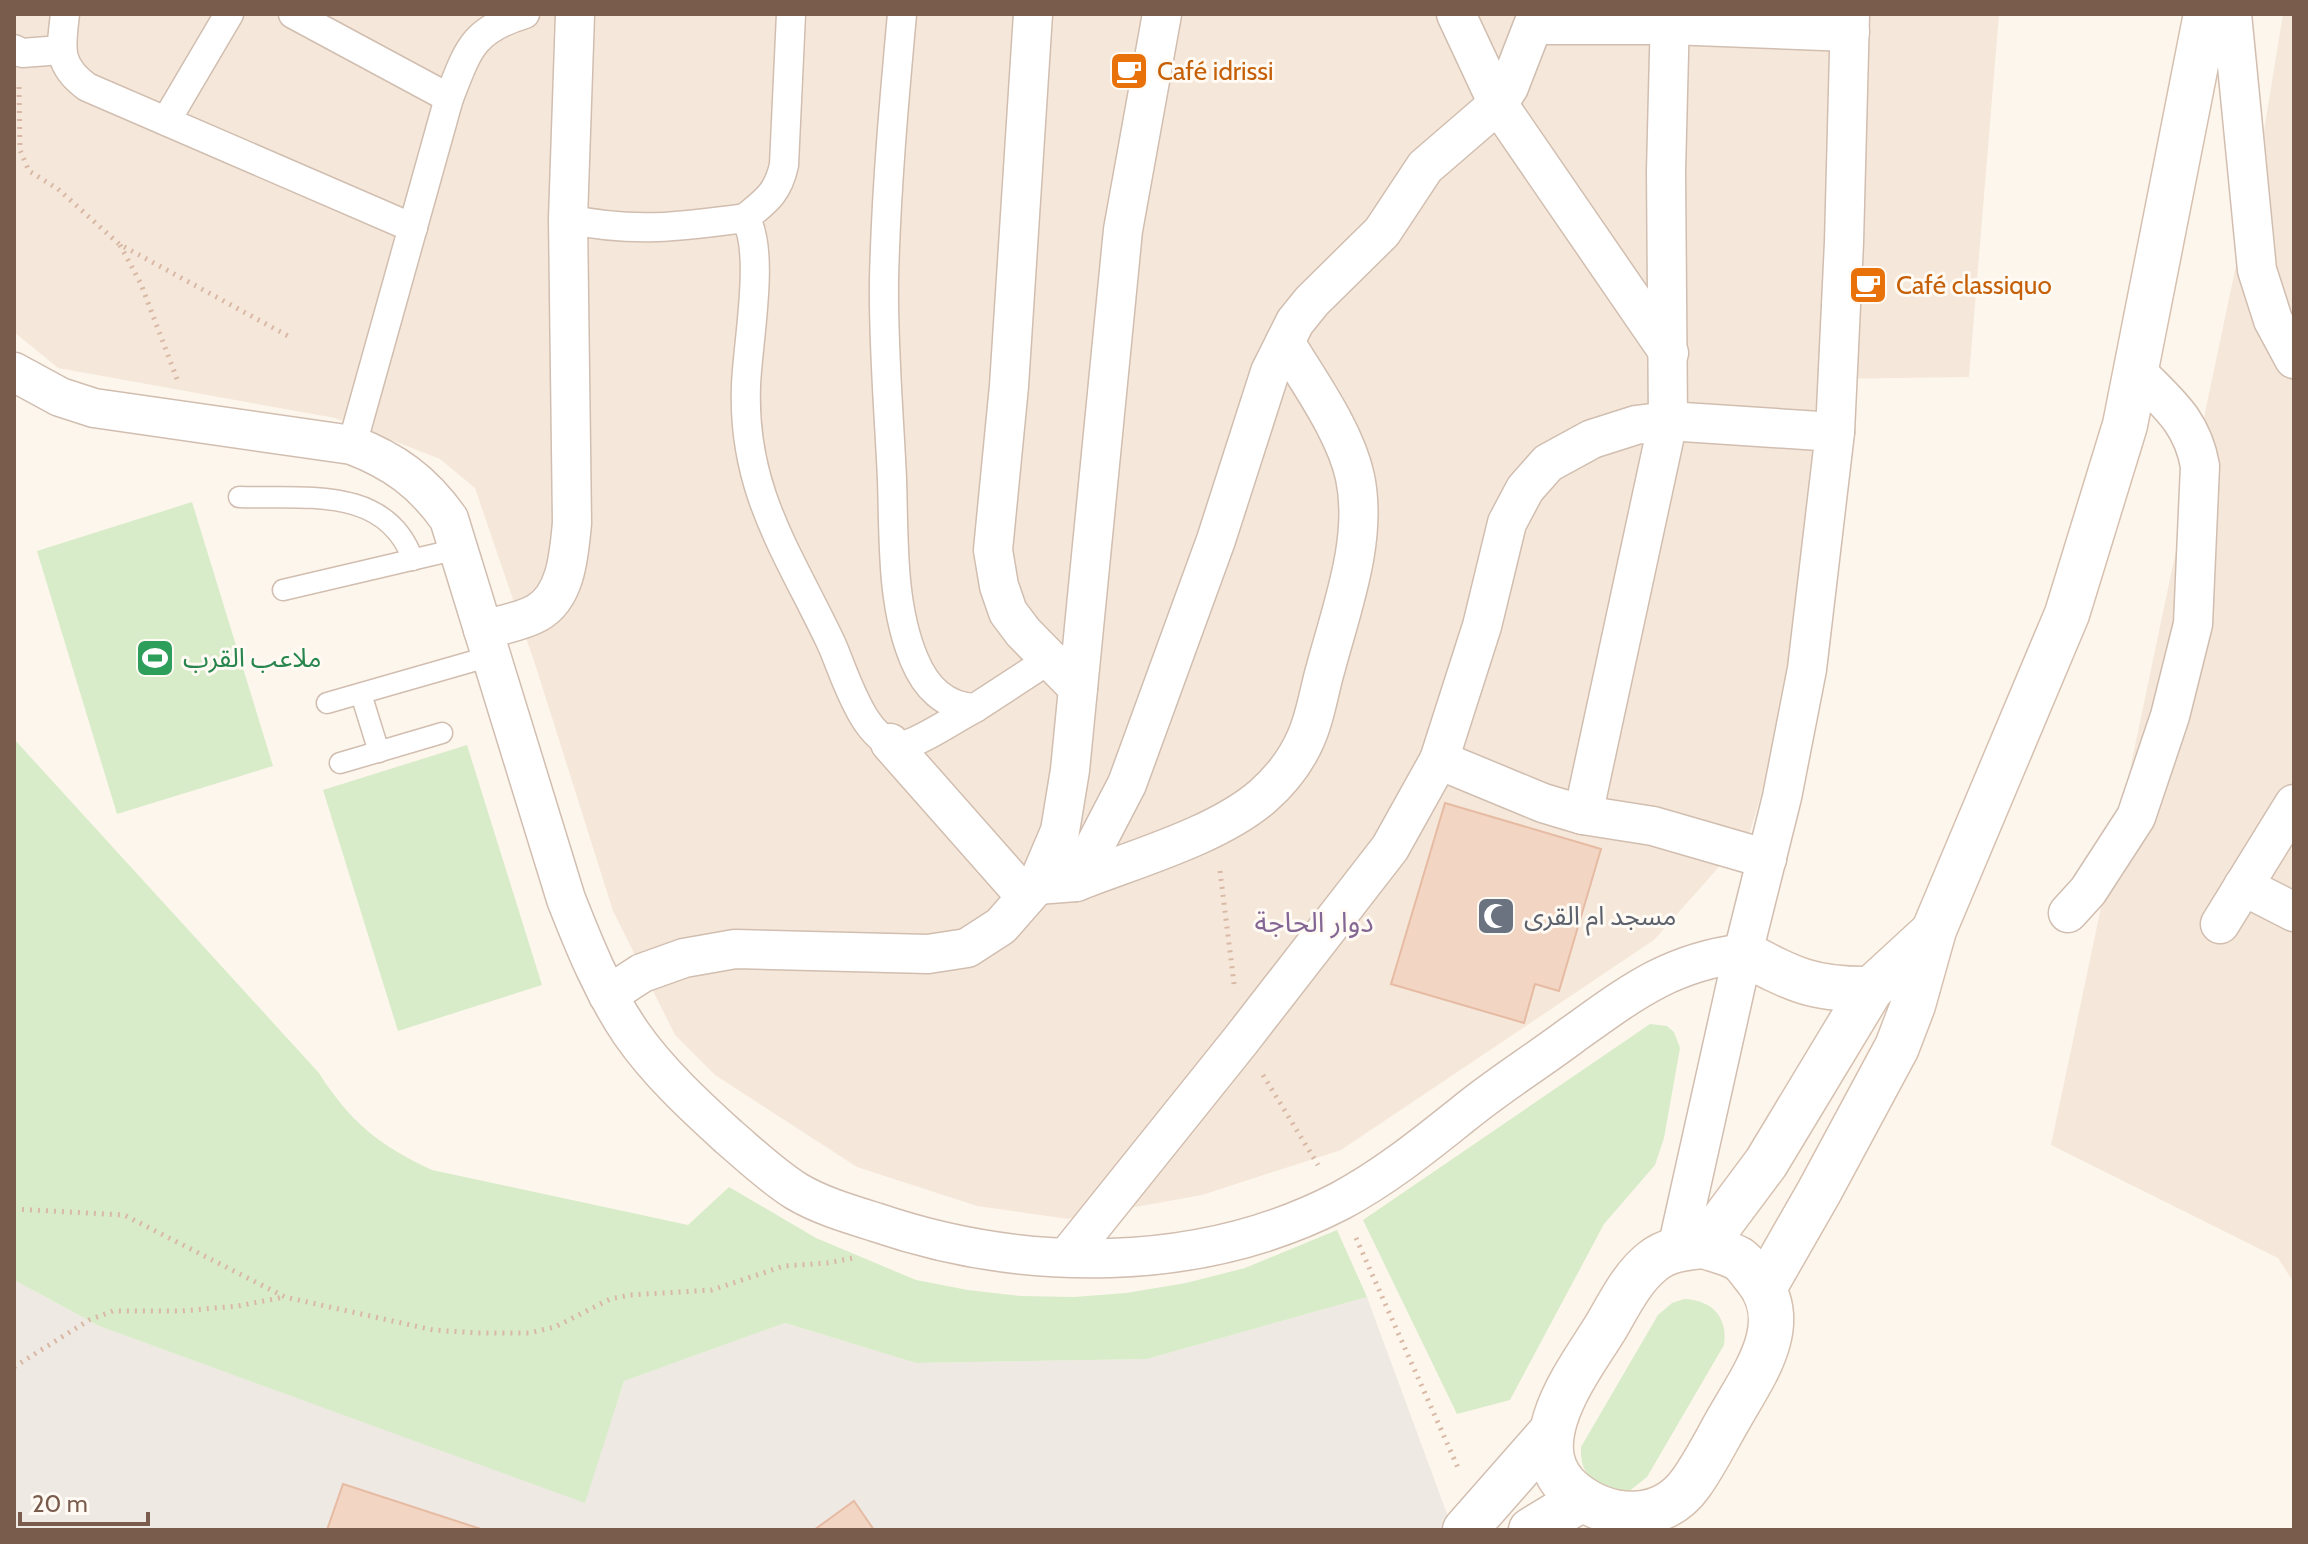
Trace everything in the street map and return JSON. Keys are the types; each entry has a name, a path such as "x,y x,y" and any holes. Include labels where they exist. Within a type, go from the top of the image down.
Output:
{"main road":[{"path":"1764,1288 1897,1047 1913,1005 1934,930 2067,614 2125,425 2206,14"},
{"path":"1691,1248 1766,1163 1871,989 1934,930"},
{"path":"1743,953 1811,985 1834,989 1871,989"},
{"path":"1531,1530 1584,1512 1618,1515 1642,1522 1671,1503 1690,1485 1765,1354 1772,1321 1764,1288 1740,1259 1691,1248 1655,1259 1636,1276 1562,1398 1552,1431 1553,1467 1584,1512"},
{"path":"1472,1523 1552,1431"}],"street":[{"path":"65,14 61,50 74,78 87,87 413,228"},
{"path":"166,121 229,14"},
{"path":"293,14 449,98"},
{"path":"352,445 449,98 466,55 481,34 502,21 525,14"},
{"path":"487,643 538,613 555,593 569,557 572,523 568,219 575,14"},
{"path":"568,219 601,226 664,229 745,218 776,191 781,179 791,14"},
{"path":"902,14 890,144 884,282 898,594 905,630 922,675 937,695 951,704 975,708"},
{"path":"1033,14 1009,386 993,550 999,586 1008,612 1023,632 1078,688"},
{"path":"608,995 642,973 684,958 735,949 928,954 967,948 1001,926 1031,891 1060,831 1078,688 1123,230 1162,14"},
{"path":"1456,14 1498,104 1669,353"},
{"path":"2232,14 2257,270 2273,320 2294,359"},
{"path":"1076,882 1127,784 1216,540 1270,372 1295,322 1382,232 1425,167 1498,104 1509,87 1533,19 1850,23 1835,432 1807,669 1767,859 1743,953 1691,1248"},
{"path":"1583,815 1668,421 1666,171 1670,20"},
{"path":"18,51 61,50"},
{"path":"745,218 752,229 753,239 747,421 752,459 766,511 781,547 831,643 857,706 872,729 890,743 1031,891"},
{"path":"1031,891 1076,882 1191,837 1233,817 1264,795 1291,765 1307,736 1351,572 1358,514 1355,476 1344,446 1285,342"},
{"path":"2068,913 2088,891 2136,817 2170,716 2193,624 2200,466 2196,442 2183,420 2135,370"},
{"path":"14,372 60,397 94,408 352,445 379,455 421,484 449,519 566,899 608,995 633,1035 705,1115 797,1191 899,1231 1010,1254 1067,1257 1166,1255 1211,1248 1298,1220 1384,1176 1425,1147 1463,1114 1631,992 1685,966 1714,957 1743,953"},
{"path":"1067,1257 1390,848 1439,760 1482,626 1507,523 1525,489 1548,463 1592,439 1636,425 1668,421 1835,432"},
{"path":"890,743 909,744 975,708 1050,659"},
{"path":"1439,760 1543,803 1583,815 1653,826 1767,859"},
{"path":"2220,924 2294,804"},
{"path":"2243,886 2294,912"}],"lane":[{"path":"239,497 360,505 386,519 397,529 406,539 413,560"},
{"path":"283,590 458,549"},
{"path":"327,703 361,694 487,643"},
{"path":"361,694 379,752"},
{"path":"340,763 442,733"}],"path":[{"path":"18,51 20,150 29,171 58,189 119,244 288,336"},
{"path":"119,244 141,284 180,386"},
{"path":"1340,1201 1472,1523"},
{"path":"14,1209 124,1215 285,1297 433,1330 529,1333 555,1327 610,1299 712,1290 784,1266 844,1260 864,1254 899,1231"},
{"path":"14,1367 89,1320 113,1311 195,1310 285,1297"}],"shaded area":[{"path":"14,14 1999,14 1969,377 1822,379 1779,735 1750,832 1654,940 1341,1150 1202,1195 1068,1219 977,1206 857,1167 715,1075 675,1035 613,911 536,667 475,488 440,459 335,418 58,368 14,332"},
{"path":"2283,14 2294,14 2294,1283 2278,1258 2051,1145 2263,137"},
{"path":"14,1280 99,1326 584,1502 624,1381 785,1323 916,1363 1147,1359 1367,1297 1453,1530 14,1530"}],"green space":[{"name":"ملاعب القرب","path":"192,502 273,766 117,814 37,551"},
{"path":"14,739 319,1073 355,1119 397,1152 432,1170 688,1225 729,1187 816,1238 916,1280 1021,1296 1074,1297 1126,1293 1186,1283 1245,1268 1337,1230 1367,1297 1147,1359 916,1363 785,1323 624,1381 585,1503 99,1326 14,1280"},
{"path":"467,745 542,985 398,1031 323,790"},
{"path":"1650,1024 1667,1026 1674,1032 1680,1048 1664,1138 1655,1165 1604,1224 1510,1400 1457,1414 1363,1220"},
{"path":"1684,1299 1703,1303 1716,1312 1723,1326 1724,1345 1647,1477 1628,1492 1603,1491 1586,1472 1581,1447 1658,1315 1672,1303"}],"building":[{"name":"مسجد ام القرى","path":"1445,803 1601,849 1559,991 1535,984 1524,1023 1391,984"},
{"path":"343,1484 484,1530 327,1530"},
{"path":"854,1501 874,1530 814,1530"}],"place":[{"name":"Café idrissi","path":"1129,71"},
{"name":"Café classiquo","path":"1868,285"},
{"name":"ملاعب القرب","path":"155,658"},
{"name":"مسجد ام القرى","path":"1496,916"}],"district":[{"name":"دوار الحاجة","path":"1314,922"}]}
